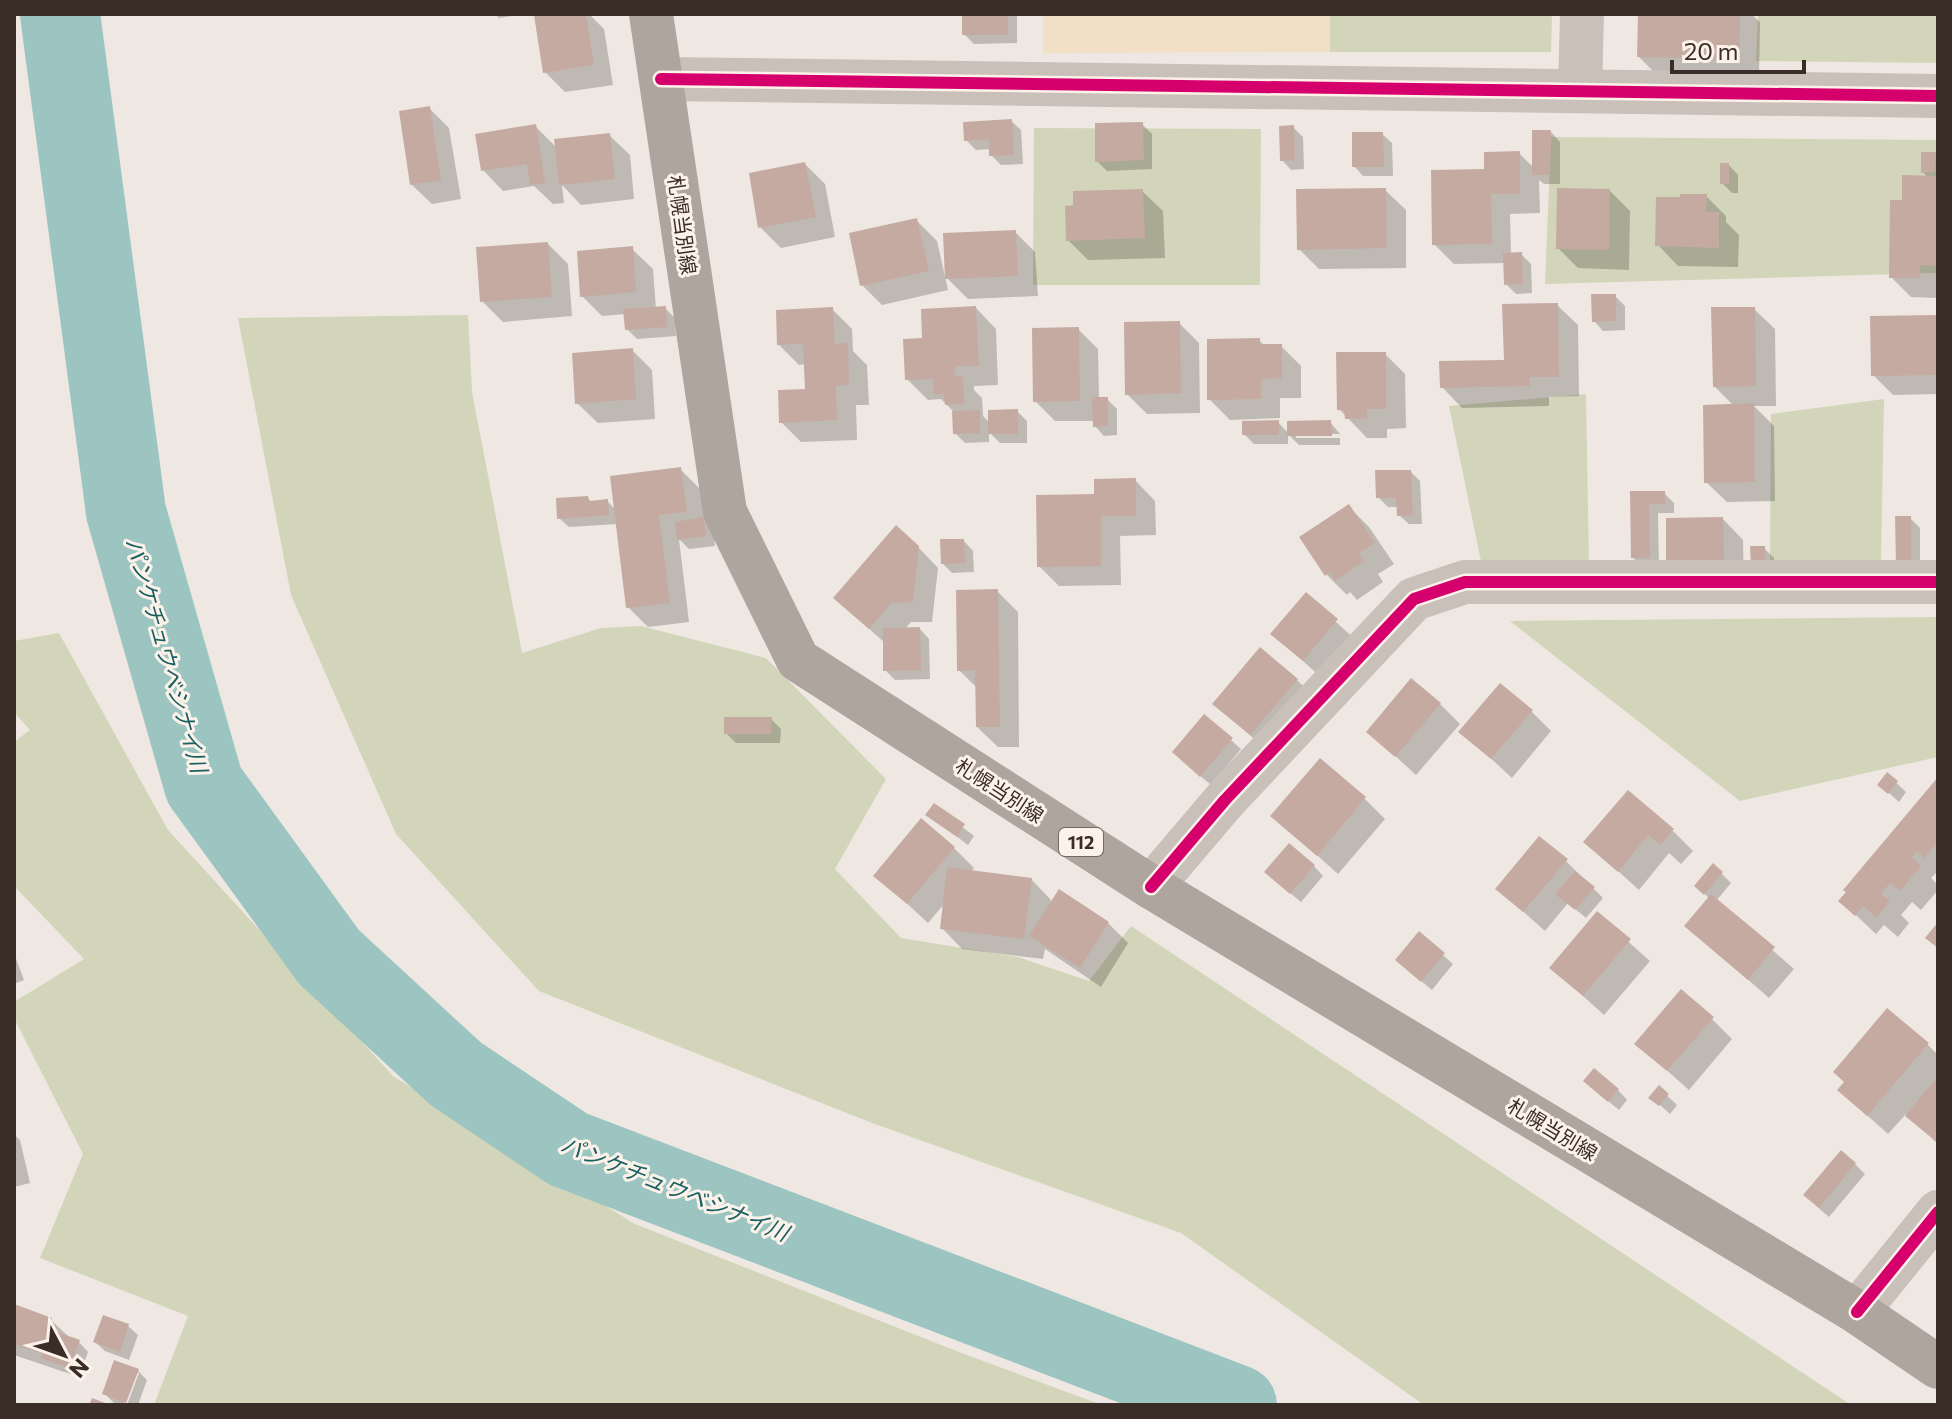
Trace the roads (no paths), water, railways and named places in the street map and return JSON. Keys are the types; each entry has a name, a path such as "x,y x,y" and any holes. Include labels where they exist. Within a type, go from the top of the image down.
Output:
{"main road":[{"name":"札幌当別線","path":"651,14 725,512 798,660 1151,887 1857,1312 1938,1367"}],"street":[{"path":"1580,91 1582,14"},
{"path":"661,79 1938,96"},
{"path":"1151,887 1225,800 1414,599 1465,582 1938,582"},
{"path":"1857,1312 1938,1212"}],"waterway":[{"name":"パンケチュウベシナイ川","path":"60,14 126,512 204,785 329,957 456,1074 568,1149 1237,1405"}]}
